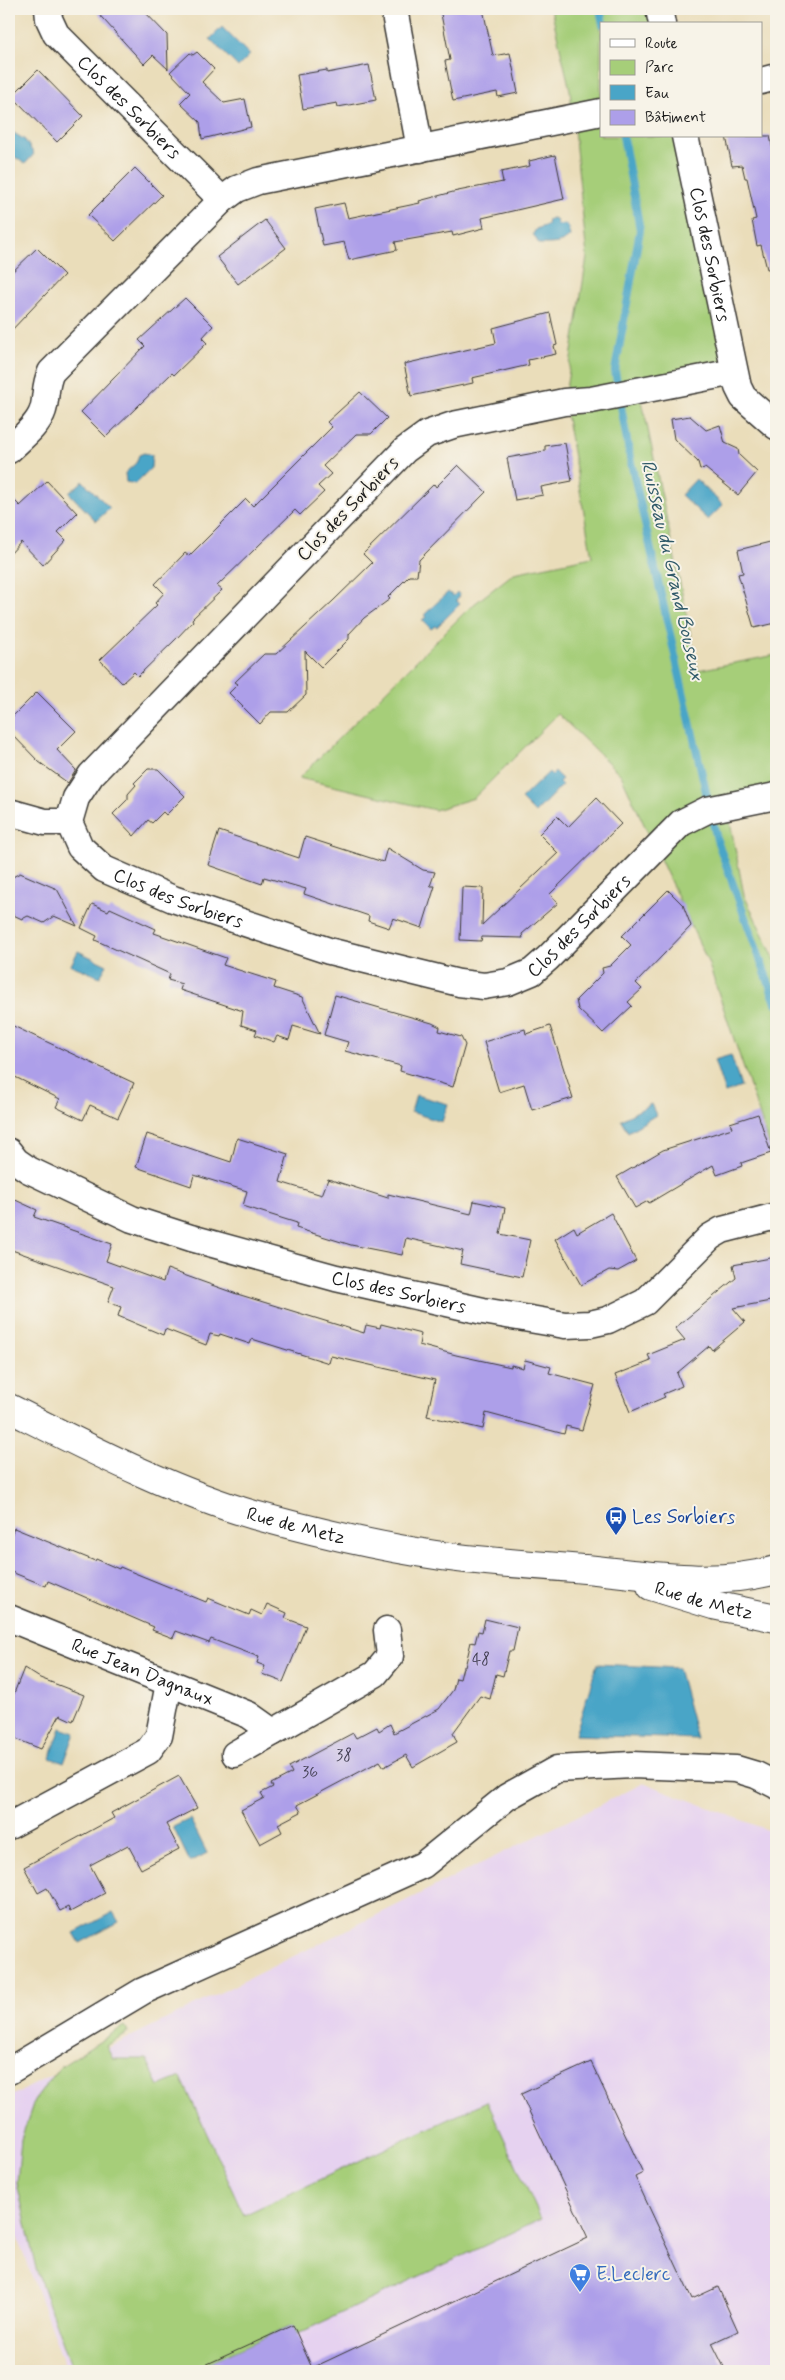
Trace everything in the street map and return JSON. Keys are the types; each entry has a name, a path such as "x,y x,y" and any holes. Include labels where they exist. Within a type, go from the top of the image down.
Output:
{"main road":[{"name":"Rue de Metz","path":"9,1408 100,1454 192,1492 252,1514 329,1534 415,1551 465,1558 604,1571 704,1579 752,1577 776,1570"},
{"name":"Rue de Metz","path":"604,1571 713,1605 776,1618"}],"street":[{"name":"Clos des Sorbiers","path":"48,9 49,18 56,34 222,200"},
{"path":"394,9 420,149"},
{"path":"659,9 662,22"},
{"path":"762,81 776,77"},
{"path":"9,450 37,421 43,410 45,384 51,372 222,200 237,189 258,181 600,112"},
{"name":"Clos des Sorbiers","path":"685,138 738,387 743,397 776,426"},
{"name":"Clos des Sorbiers","path":"734,372 602,398 564,402 453,425 427,434 405,450 91,775 76,798 69,822 80,847 104,869 173,899 329,951 459,983 484,986 508,982 532,972 681,823 698,814 724,806 776,796"},
{"path":"9,812 45,822 69,822"},
{"name":"Clos des Sorbiers","path":"9,1152 16,1161 29,1170 132,1220 336,1278 483,1311 565,1325 590,1324 629,1312 645,1302 710,1236 722,1230 776,1216"},
{"name":"Rue Jean Dagnaux","path":"9,1618 249,1715 273,1732"},
{"path":"235,1754 375,1674 390,1656 387,1630"},
{"path":"9,1826 148,1751 159,1736 169,1683"},
{"path":"9,2071 143,1991 423,1865 507,1797 557,1769 632,1764 736,1770 756,1775 776,1785"}],"shaded area":[{"path":"644,1783 776,1833 776,2371 67,2371 9,2215 9,2097"}],"green space":[{"path":"551,9 659,9 662,22 600,22 600,138 685,138 734,372 640,391 698,670 776,655 776,796 727,806 744,895 776,962 776,1164 708,962 621,775 558,714 474,798 435,810 299,778 469,608 514,573 592,557 564,402 587,257 570,90"},
{"path":"124,2026 129,2033 106,2046 113,2059 146,2059 159,2086 181,2077 244,2215 487,2101 541,2219 297,2334 292,2325 192,2371 73,2371 36,2269 17,2183 21,2139 34,2101 60,2067"}],"water":[{"path":"222,27 250,55 238,67 210,39"},
{"path":"9,130 25,140 34,154 25,164 9,153"},
{"path":"556,219 558,225 565,224 568,227 570,236 560,242 539,244 533,234 536,229 547,225 548,220"},
{"path":"144,453 152,455 151,468 135,484 126,482 125,473 136,463 139,455"},
{"path":"696,479 723,505 708,520 681,495"},
{"path":"83,481 110,508 96,521 69,493"},
{"path":"448,592 453,596 457,592 460,596 456,600 460,604 437,627 435,626 431,629 422,620 426,617 424,615"},
{"path":"549,772 552,775 555,772 562,779 559,782 562,785 535,813 521,799"},
{"path":"78,951 107,965 100,977 71,965"},
{"path":"731,1055 741,1087 725,1093 714,1060"},
{"path":"416,1095 448,1104 442,1122 411,1112"},
{"path":"651,1104 656,1115 628,1132 621,1120"},
{"path":"597,1664 678,1668 697,1739 575,1735"},
{"path":"61,1728 75,1733 64,1763 50,1758"},
{"path":"190,1819 207,1853 190,1862 173,1827"},
{"path":"113,1912 119,1922 80,1943 74,1933"}],"building":[{"path":"94,9 142,9 167,35 168,69 153,55 144,64"},
{"path":"440,9 483,9 493,56 510,53 518,93 498,97 497,92 453,101 445,61 450,60"},
{"path":"197,52 214,69 202,82 224,103 245,99 251,127 202,139 200,122 180,103 190,93 170,72 190,53 193,55"},
{"path":"369,65 376,100 338,107 337,103 303,109 297,75 327,70 327,73"},
{"path":"38,70 83,116 57,142 12,96"},
{"path":"762,136 770,136 776,165 776,268 767,269 761,245 757,246 752,220 756,219 747,178 745,178 742,165 732,166 726,138 762,138"},
{"path":"555,155 564,199 482,218 484,228 453,236 452,232 395,242 397,250 349,260 344,242 323,246 315,209 344,203 348,218 420,203 419,201 453,192 503,182 501,172 530,166 529,161"},
{"path":"135,168 162,195 115,241 88,215"},
{"path":"265,220 286,248 238,284 217,257"},
{"path":"37,248 64,275 9,333 9,275"},
{"path":"185,298 213,326 202,338 207,343 174,375 172,373 106,437 81,412 145,346 139,340"},
{"path":"550,313 557,345 554,346 556,354 528,360 529,365 472,378 473,383 411,396 404,364 496,343 493,328"},
{"path":"360,392 387,418 371,434 356,434 323,466 331,474 318,486 324,492 300,515 295,510 217,586 222,590 192,619 193,621 176,639 138,676 134,672 122,683 100,660 157,605 155,603 164,593 155,584 185,553 189,556 246,499 253,506 332,427 327,422"},
{"path":"690,416 706,430 720,425 725,443 738,449 739,455 757,472 738,495 705,468 700,469 698,462 674,439 671,419"},
{"path":"565,443 572,481 541,487 543,495 515,500 507,458 545,451 545,446"},
{"path":"458,465 486,492 419,560 417,576 409,576 388,597 390,599 364,618 349,634 349,639 321,667 305,651 306,695 288,712 271,712 260,724 229,693 238,684 235,682 264,654 276,654 333,601 372,563 363,554 434,484 436,487"},
{"path":"47,481 77,513 58,532 66,540 43,565 21,542 9,555 9,495 20,506"},
{"path":"774,541 776,553 776,623 754,628 738,574 743,573 738,550"},
{"path":"37,692 76,731 57,750 76,770 68,783 39,762 9,731 9,720"},
{"path":"148,769 158,769 185,796 166,815 163,812 152,823 148,820 134,836 113,814 128,799 128,794 136,785 134,783"},
{"path":"596,798 621,824 550,894 558,903 522,934 523,938 482,937 481,941 460,940 462,887 483,888 482,925 558,853 539,834 557,816 568,827"},
{"path":"219,831 299,858 305,837 383,862 387,848 423,870 435,872 430,886 435,886 422,928 393,918 389,928 368,921 369,916 304,894 306,889 264,877 262,884 208,865"},
{"path":"20,873 57,889 77,926 54,916 44,923 28,916 22,919 9,913 9,879"},
{"path":"668,890 683,905 691,926 636,983 642,989 628,1002 632,1006 603,1033 578,1009 576,1000 603,973 602,968 610,966 631,945 622,936"},
{"path":"92,904 108,911 110,908 156,929 154,933 226,958 223,965 276,982 274,988 302,997 320,1034 293,1026 289,1040 277,1036 274,1042 255,1035 257,1030 241,1025 243,1011 180,990 182,984 168,980 170,974 95,940 97,936 81,928"},
{"path":"335,995 432,1023 440,1027 439,1031 461,1037 465,1045 453,1087 400,1071 401,1066 345,1051 348,1042 324,1035"},
{"path":"9,1024 134,1083 118,1118 90,1105 83,1120 56,1107 60,1099 9,1074"},
{"path":"550,1026 573,1098 532,1110 524,1084 499,1092 484,1042 525,1029 526,1034"},
{"path":"758,1114 771,1153 741,1163 742,1166 717,1175 713,1165 649,1203 648,1201 635,1208 617,1177 663,1150 732,1128 730,1123"},
{"path":"147,1134 231,1162 237,1138 288,1154 280,1182 322,1195 328,1179 388,1198 388,1194 471,1214 474,1201 505,1208 500,1234 530,1240 522,1277 460,1264 463,1251 406,1238 402,1255 351,1245 296,1228 297,1223 243,1206 247,1191 194,1175 191,1186 136,1167"},
{"path":"9,1197 37,1210 34,1217 112,1244 106,1261 163,1282 167,1269 234,1293 364,1333 366,1325 380,1328 381,1324 421,1334 419,1345 456,1355 511,1367 511,1365 523,1368 525,1360 551,1367 549,1373 595,1385 582,1430 566,1426 564,1434 486,1413 483,1429 427,1416 435,1380 331,1356 329,1363 252,1339 250,1344 220,1334 219,1336 210,1334 206,1345 165,1329 163,1335 118,1316 121,1307 108,1302 114,1286 9,1249"},
{"path":"611,1213 636,1261 618,1271 609,1270 581,1285 555,1239 574,1227 577,1233"},
{"path":"776,1257 776,1300 733,1308 745,1322 712,1350 709,1346 677,1373 682,1386 663,1394 665,1397 630,1412 615,1375 651,1361 648,1355 685,1340 675,1328 736,1278 733,1265"},
{"path":"14,1528 95,1561 96,1559 119,1569 120,1567 206,1602 208,1598 249,1615 251,1610 262,1615 267,1604 287,1613 285,1618 306,1626 283,1682 262,1674 265,1666 257,1663 259,1657 211,1639 209,1643 176,1631 173,1638 152,1630 154,1627 48,1581 46,1586 9,1571 9,1541"},
{"path":"485,1619 518,1627 513,1651 509,1651 503,1676 496,1674 490,1699 480,1696 453,1733 457,1742 413,1767 406,1755 384,1767 380,1761 297,1805 301,1812 278,1824 282,1832 260,1844 241,1810 264,1798 261,1793 273,1787 271,1784 292,1773 289,1767 353,1733 356,1738 377,1727 379,1731 390,1724 394,1733 439,1709 453,1690 456,1678 460,1679 471,1642 475,1643 478,1631 482,1632"},
{"path":"24,1668 40,1678 84,1695 73,1721 60,1715 41,1749 9,1736 9,1706"},
{"path":"179,1776 197,1808 166,1824 179,1849 141,1869 128,1845 90,1865 105,1893 70,1912 68,1907 60,1911 47,1888 38,1893 24,1867 114,1818 111,1813"},
{"name":"E.Leclerc","path":"591,2062 643,2173 635,2177 692,2299 718,2287 738,2331 712,2343 726,2371 192,2371 293,2325 312,2368 588,2238 521,2094"}],"waterway":[{"name":"Ruisseau du Grand Bouseux","path":"600,9 603,22"},
{"name":"Ruisseau du Grand Bouseux","path":"623,138 640,230 615,371 630,458 717,840 776,1003"}],"place":[{"name":"Les Sorbiers","path":"616,1536"},
{"name":"E.Leclerc","path":"580,2293"}]}
